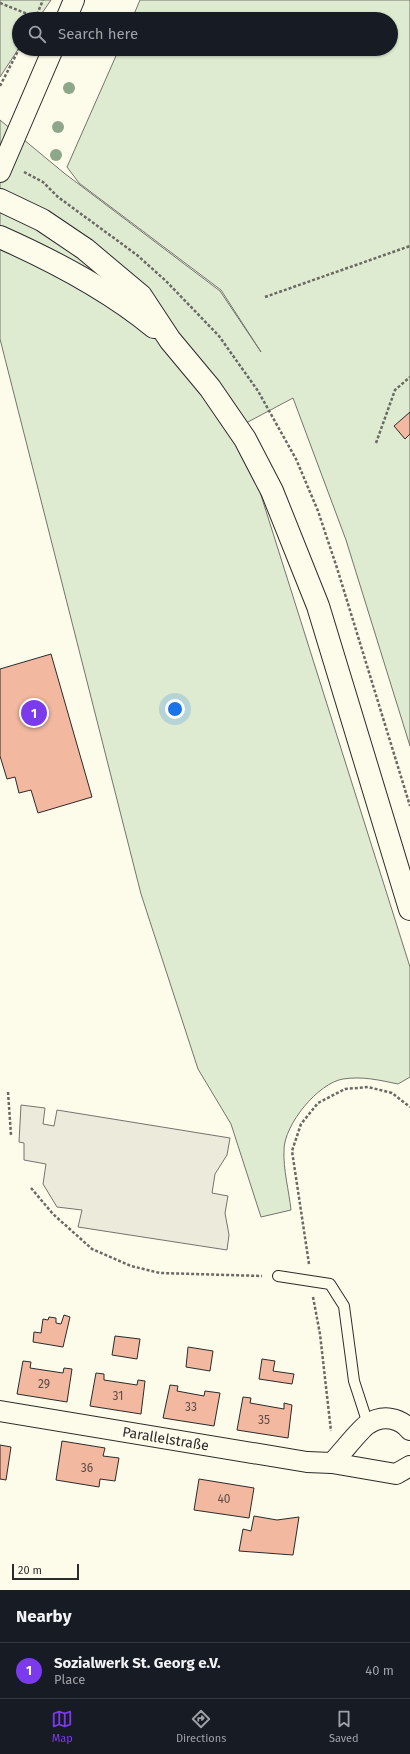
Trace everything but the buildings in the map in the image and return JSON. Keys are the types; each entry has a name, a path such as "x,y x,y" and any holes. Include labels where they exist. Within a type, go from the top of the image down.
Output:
{"main road":[{"path":"0,200 42,220 85,249 124,280 141,296 170,340 210,388 245,439 272,491 318,606 410,909"},
{"path":"0,237 29,250 109,294 137,313 170,340"}],"street":[{"path":"69,12 74,0"},
{"path":"0,172 50,56"},
{"name":"Parallelstraße","path":"0,1411 307,1462 332,1463 396,1474 410,1466"},
{"path":"332,1463 368,1424 387,1418 403,1422 410,1430"}],"lane":[{"path":"278,1276 330,1284 344,1306 354,1381 368,1424"}],"path":[{"path":"38,12 44,0"},
{"path":"0,3 21,12"},
{"path":"0,86 15,56"},
{"path":"265,297 410,246"},
{"path":"376,443 395,390 410,377"},
{"path":"332,1463 331,1426 320,1334 310,1281 306,1243 292,1151 302,1124 318,1102 344,1089 368,1087 392,1093 410,1107"},
{"path":"8,1092 11,1135"},
{"path":"31,1188 53,1214 92,1249 131,1266 160,1273 278,1276"}],"green space":[{"path":"0,0 51,0 43,12 12,12 12,56 14,56 0,77"},
{"path":"140,0 410,0 410,746 346,540 293,398 229,432 260,492 410,967 410,1077 398,1084 364,1078 343,1079 333,1082 323,1088 313,1097 296,1118 290,1129 284,1150 284,1165 291,1210 261,1217 231,1124 198,1069 141,894 0,339 0,120 64,173 220,291 261,352 221,290 79,183 67,167 116,56 398,56 398,12 135,12"}],"shaded area":[{"path":"21,1105 45,1108 43,1124 54,1126 57,1110 230,1138 227,1155 215,1174 212,1193 228,1196 225,1213 229,1235 227,1250 78,1227 82,1210 57,1207 43,1184 46,1164 24,1160 24,1143 19,1142"}],"place":[{"name":"Sozialwerk St. Georg e.V.","path":"34,713"}]}
